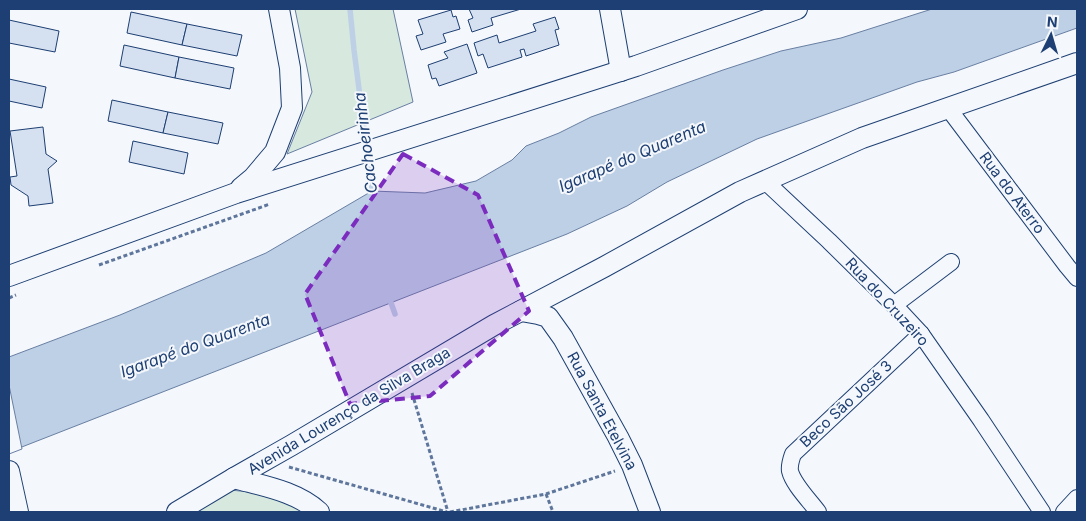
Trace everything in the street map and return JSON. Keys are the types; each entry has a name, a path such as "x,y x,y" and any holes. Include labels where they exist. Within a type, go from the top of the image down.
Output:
{"street":[{"path":"236,193 254,178 275,152 292,108 290,68 279,9"},
{"path":"610,9 621,71"},
{"path":"9,276 236,193 621,71 797,9"},
{"name":"Avenida Lourenço da Silva Braga","path":"177,512 494,325 740,192 862,138 1077,63"},
{"name":"Rua do Aterro","path":"948,108 1077,278"},
{"name":"Rua do Cruzeiro","path":"765,181 894,304 921,334 1042,512"},
{"path":"894,304 951,262"},
{"name":"Rua Santa Etelvina","path":"521,310 548,317 563,338 618,437 632,465 650,512"},
{"name":"Beco São José 3","path":"818,512 790,472 793,454 921,334"},
{"path":"9,471 18,512"},
{"path":"234,478 282,490 310,504 319,512"},
{"path":"1064,512 1077,498"}],"path":[{"path":"407,377 449,512"},
{"path":"265,460 449,512 546,494 632,465"},
{"path":"546,494 553,512"}],"highlighted area":[{"path":"403,154 478,195 529,311 430,396 350,404 305,294"}],"shaded area":[{"path":"295,9 393,9 413,102 287,154 312,92"},
{"path":"220,489 250,492 294,505 303,512 187,512"}],"water":[{"name":"Igarapé do Quarenta","path":"932,9 1077,9 1077,28 757,139 667,182 627,206 567,234 9,452 9,357 120,315 266,253 372,191 425,193 476,181 512,160 526,146 559,133 591,117 781,51 841,38"}],"pier":[{"path":"9,385 22,449 9,454"}],"building":[{"path":"469,9 521,9 491,18 493,25 472,32 468,20 473,18"},
{"path":"451,10 453,17 456,16 460,29 443,34 446,42 421,50 416,36 423,34 418,20"},
{"path":"131,12 187,24 182,45 127,33"},
{"path":"555,17 559,29 555,30 559,45 526,56 524,49 520,50 522,57 488,68 483,54 478,56 474,43 497,35 499,43 536,31 533,24"},
{"path":"9,20 59,31 55,52 9,43"},
{"path":"187,24 242,35 237,56 182,45"},
{"path":"467,44 477,73 439,86 436,78 432,79 428,65 448,58 444,52"},
{"path":"124,45 179,57 175,78 120,66"},
{"path":"179,57 234,68 230,89 175,78"},
{"path":"9,79 46,87 42,108 9,101"},
{"path":"112,100 168,112 163,133 108,121"},
{"path":"168,112 223,123 218,144 163,133"},
{"path":"43,127 46,154 57,161 48,169 53,203 29,206 28,196 11,185 10,177 17,176 10,131"},
{"path":"133,141 188,153 184,174 129,162"}],"waterway":[{"name":"Cachoeirinha","path":"350,9 373,197"},
{"path":"389,297 395,314"}]}
